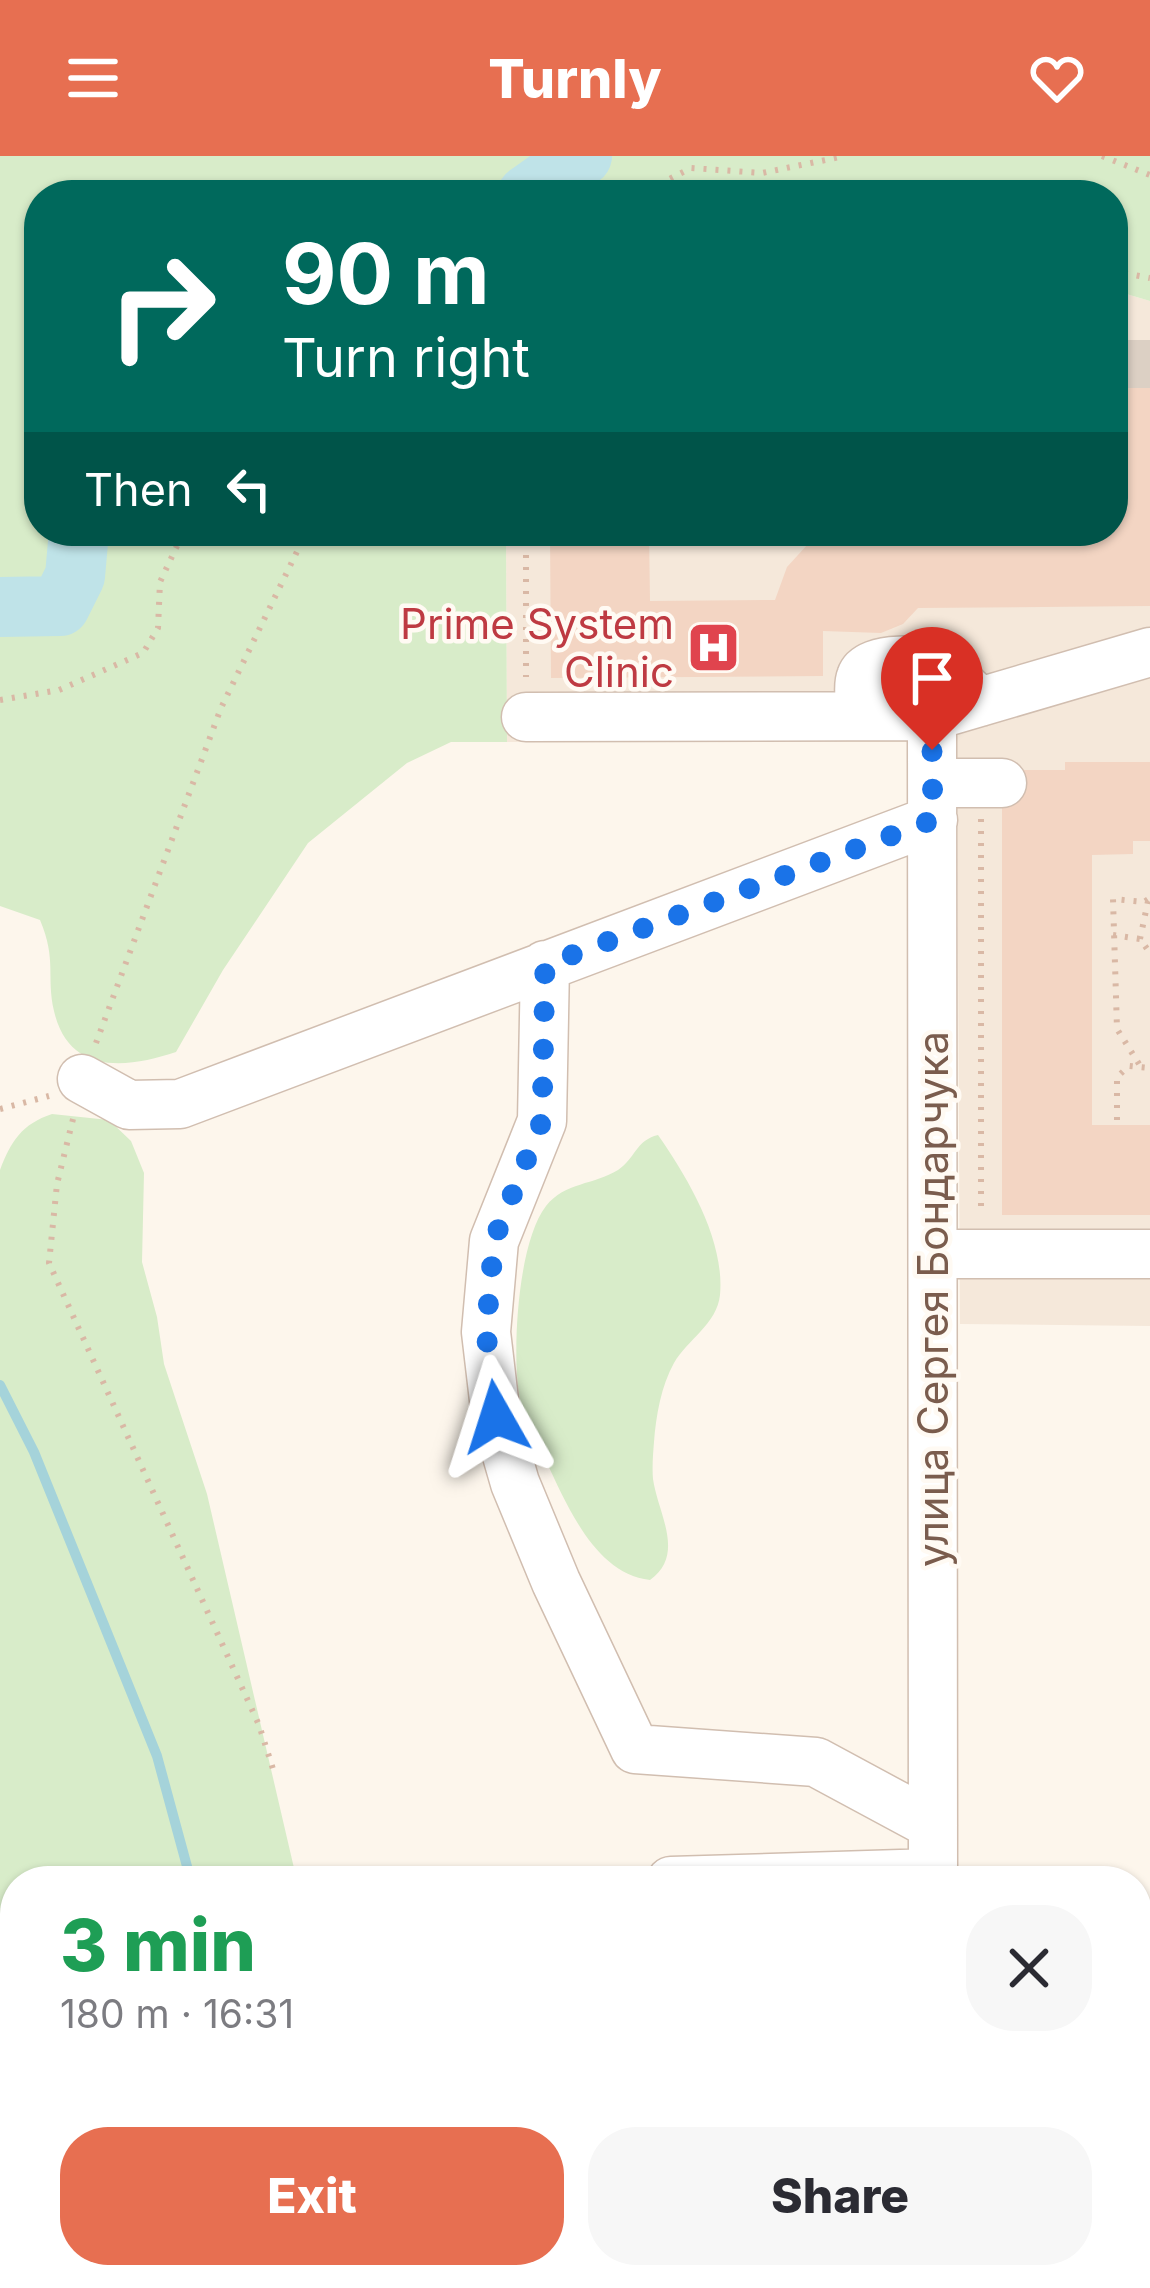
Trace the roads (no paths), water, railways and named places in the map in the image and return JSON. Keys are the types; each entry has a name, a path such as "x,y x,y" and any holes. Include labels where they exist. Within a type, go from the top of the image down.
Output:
{"street":[{"path":"526,717 932,716 1150,652"},
{"path":"861,716 861,677 868,667 883,662 928,662 943,668 980,703"},
{"name":"улица Сергея Бондарчука","path":"932,716 933,1866"},
{"path":"82,1079 129,1105 180,1104 545,965 933,800 995,794"},
{"path":"545,965 542,1121 494,1240 486,1332 496,1417 515,1483 556,1582 635,1749 816,1762 933,1825"},
{"path":"933,1254 1150,1254"}],"waterway":[{"path":"548,180 582,156"},
{"path":"0,607 60,606 75,576 78,546"},
{"path":"0,1385 34,1452 157,1756 187,1866"}],"tunnel":[{"path":"1128,364 1150,364"}],"place":[{"name":"Prime System Clinic","path":"713,648"}]}
